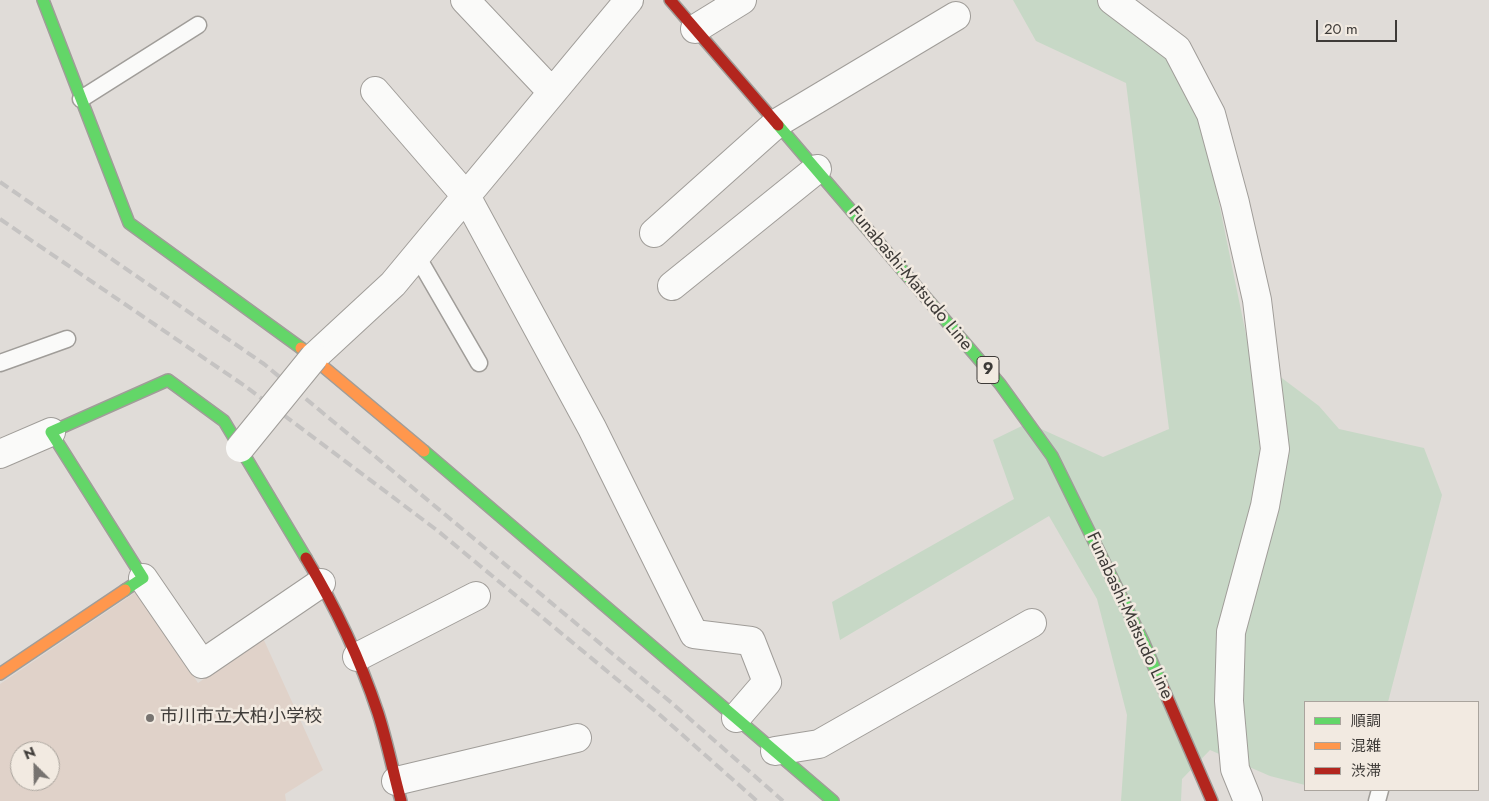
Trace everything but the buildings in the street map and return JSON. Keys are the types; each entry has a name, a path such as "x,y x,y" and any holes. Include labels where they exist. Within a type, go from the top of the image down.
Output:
{"street":[{"path":"465,0 552,92"},
{"path":"240,448 314,357 393,284 629,0"},
{"name":"Funabashi-Matsudo Line","path":"670,0 1000,384 1052,456 1143,641 1212,801"},
{"path":"695,29 742,0"},
{"path":"1112,0 1177,49 1212,114 1257,300 1275,449 1265,506 1231,632 1229,701 1235,769 1248,801"},
{"path":"44,1 129,224 314,357 833,801"},
{"path":"654,233 777,123 956,16"},
{"path":"375,91 466,196 592,428 694,634 751,641 767,682 736,718"},
{"path":"672,286 817,169"},
{"path":"0,454 168,380 224,421 321,583 357,657 378,713 398,791 577,738"},
{"path":"51,432 144,578 202,664 321,583"},
{"path":"0,674 144,578"},
{"path":"357,657 476,596"},
{"path":"775,751 819,744 1032,623"}],"lane":[{"path":"81,99 198,25"},
{"path":"417,256 479,363"},
{"path":"0,363 67,339"}],"shaded area":[{"name":"市川市立大柏小学校","path":"139,590 198,683 263,638 323,770 285,794 286,801 0,801 0,684"}],"green space":[{"path":"1013,0 1120,0 1194,81 1250,354 1319,406 1339,429 1424,448 1442,495 1388,701 1304,701 1304,785 1270,776 1210,750 1182,779 1181,801 1121,801 1127,715 1097,599 1049,516 840,640 832,602 1014,499 993,440 1028,423 1103,457 1169,429 1126,83 1036,41"}],"railway":[{"path":"0,182 264,364 673,704 783,801"},
{"path":"0,219 245,386 438,531 660,715 757,801"}],"traffic: fast":[{"path":"43,0 129,223 301,348"},
{"path":"778,125 1000,384 1052,456 1143,641 1160,681"},
{"path":"125,590 143,578 51,432 168,380 224,421 306,558"},
{"path":"424,451 833,801"}],"traffic: slow":[{"path":"301,348 424,451"},
{"path":"0,674 125,590"}],"traffic: jam":[{"path":"670,0 778,125"},
{"path":"306,558 337,614 371,693 401,801"},
{"path":"1160,681 1212,801"}],"place":[{"name":"市川市立大柏小学校","path":"150,718"}]}
